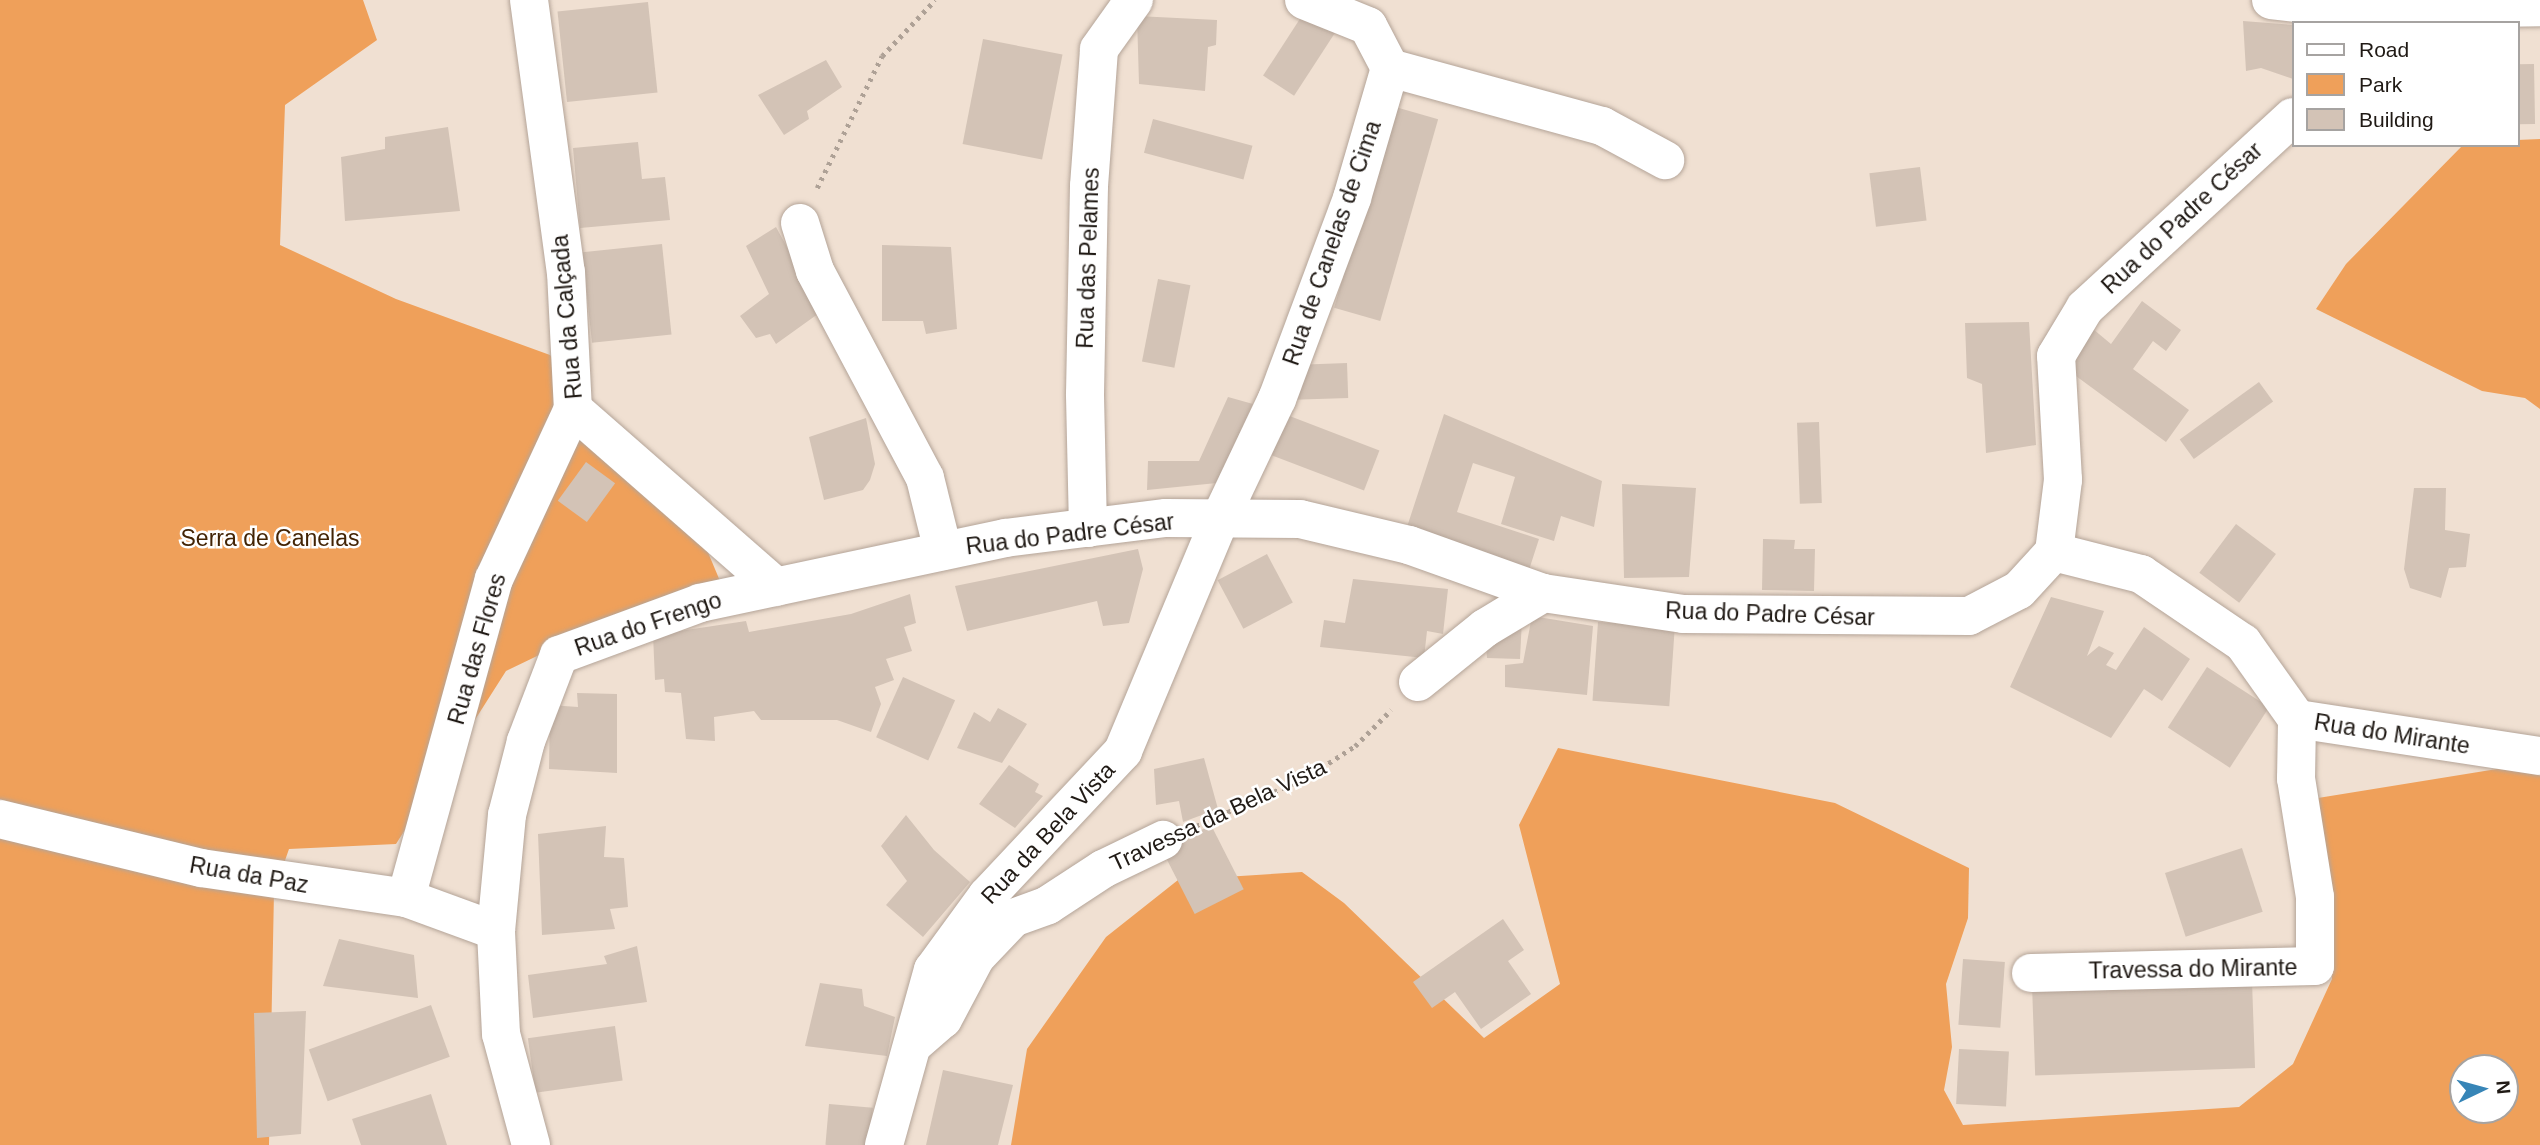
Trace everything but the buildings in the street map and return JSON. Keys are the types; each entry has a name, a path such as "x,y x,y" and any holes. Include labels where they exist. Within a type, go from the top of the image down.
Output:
{"street":[{"name":"Rua da Calçada","path":"529,0 566,272 573,409 776,587"},
{"name":"Rua das Pelames","path":"1088,527 1084,394 1088,186 1099,49 1133,0"},
{"path":"1304,0 1368,26 1390,68 1602,126 1665,160"},
{"path":"2271,0 2359,16 2523,5"},
{"name":"Rua de Canelas de Cima","path":"1219,521 1277,399 1352,198 1390,68"},
{"name":"Rua do Padre César","path":"943,551 1088,527 1166,518 1219,521 1300,519 1409,545 1543,593 1684,614 1969,616 2019,590 2054,552 2063,480 2056,356 2085,308 2292,118"},
{"path":"800,223 815,271 925,478 943,551"},
{"name":"Rua das Flores","path":"407,898 494,579 573,409"},
{"name":"Rua da Bela Vista","path":"884,1145 909,1047 933,970 987,896 1123,751 1219,521"},
{"name":"Rua do Frengo","path":"531,1145 501,1034 496,931 507,815 526,741 559,655 700,603 943,551"},
{"name":"Rua do Mirante","path":"2054,552 2141,574 2243,643 2297,719 2540,756"},
{"path":"1418,682 1485,628 1543,593"},
{"name":"Travessa do Mirante","path":"2031,973 2315,966 2315,897 2296,779 2297,719"},
{"name":"Rua da Paz","path":"0,819 201,868 407,898 496,931"},
{"name":"Travessa da Bela Vista","path":"909,1047 943,1019 976,957 1013,918 1048,905 1103,869 1163,840"}],"path":[{"path":"800,223 882,56 935,0"},
{"name":"Travessa da Bela Vista","path":"1163,840 1317,771 1356,746 1418,682"}],"green space":[{"name":"Serra de Canelas","path":"0,0 363,0 377,40 285,105 280,245 396,299 550,355 602,415 684,495 720,581 639,607 506,671 396,844 289,849 274,892 269,1145 0,1145"},
{"path":"2540,139 2540,409 2525,398 2482,391 2316,309 2346,264 2461,147 2519,147 2519,140"},
{"path":"1558,748 1835,803 1969,868 1968,918 1946,984 1952,1047 1944,1090 1963,1125 2239,1107 2293,1064 2332,979 2318,798 2540,762 2540,1145 1011,1145 1027,1049 1106,937 1178,880 1302,872 1344,903 1484,1038 1560,984 1519,825"}]}
